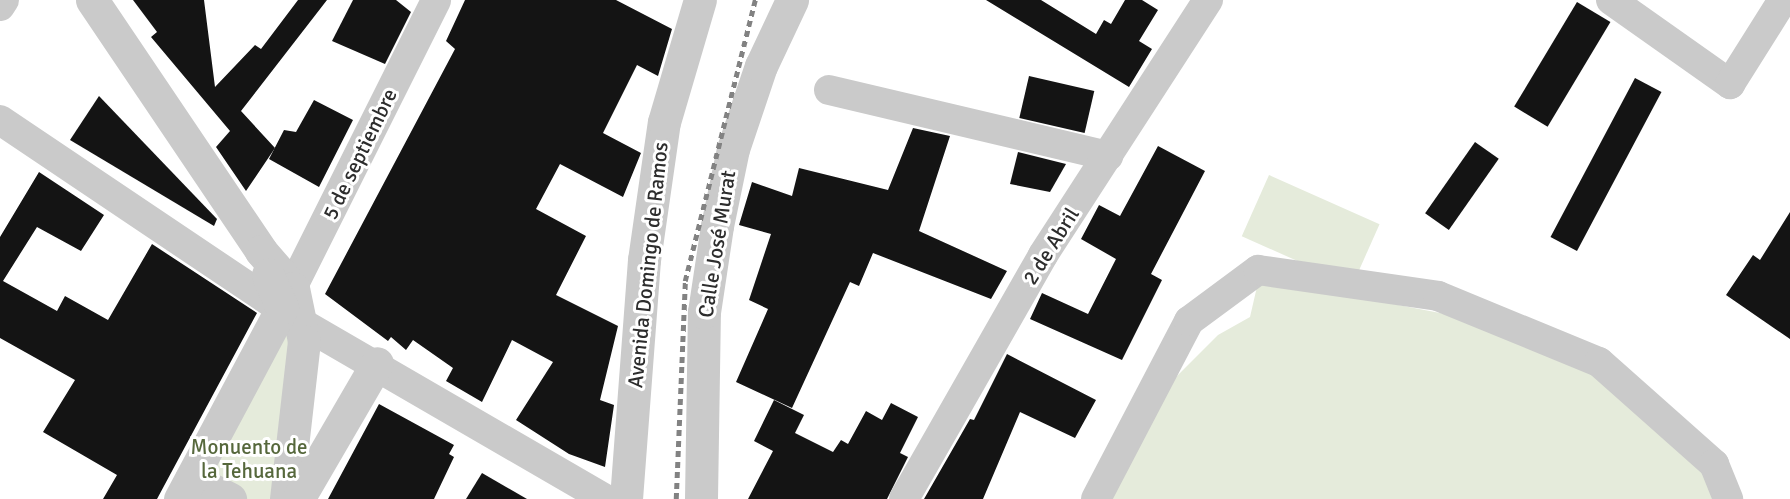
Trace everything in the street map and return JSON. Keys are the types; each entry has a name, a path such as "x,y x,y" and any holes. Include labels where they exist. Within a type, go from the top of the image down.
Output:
{"street":[{"path":"0,6 4,0"},
{"path":"92,0 261,251 293,307 286,499"},
{"name":"5 de septiembre","path":"293,307 436,0"},
{"name":"Avenida Domingo de Ramos","path":"626,499 644,260 664,122 700,0"},
{"name":"Calle José Murat","path":"701,499 704,312 717,226 733,149 761,66 792,0"},
{"name":"2 de Abril","path":"904,499 1043,255 1208,0"},
{"path":"1611,0 1730,84 1783,0"},
{"path":"829,90 1108,156"},
{"path":"0,120 377,363 605,499"},
{"path":"1096,499 1189,321 1258,270 1438,296 1599,362 1714,464 1728,499"},
{"path":"230,499 185,489 293,307"},
{"path":"298,499 377,363"}],"green space":[{"path":"1269,175 1380,224 1352,285 1242,236"},
{"path":"1259,278 1523,329 1701,446 1718,499 1105,499 1139,414 1218,335 1250,317"},
{"name":"Monuento de la Tehuana","path":"293,288 285,499 180,499"}],"building":[{"path":"133,0 204,0 215,87 255,45 261,49 298,0 327,0 241,111 275,148 246,191 216,147 230,131 151,37 157,32"},
{"path":"353,0 396,0 411,12 385,64 332,41"},
{"path":"465,0 616,0 672,29 658,76 637,65 603,133 641,153 623,197 560,164 536,209 586,236 556,295 618,326 600,400 614,405 605,467 569,454 516,420 553,362 512,340 482,402 446,381 453,368 413,340 406,350 391,337 388,341 325,294 455,49 446,41"},
{"path":"986,0 1041,0 1096,34 1104,20 1111,24 1125,0 1142,0 1158,10 1139,41 1152,49 1129,87"},
{"path":"1577,2 1610,22 1548,127 1514,107"},
{"path":"1029,76 1094,91 1085,133 1019,118"},
{"path":"1635,78 1661,92 1577,251 1550,237"},
{"path":"99,96 217,219 214,226 70,140"},
{"path":"314,100 353,120 319,187 269,159 284,130 296,132"},
{"path":"913,128 950,136 919,231 1007,271 991,299 873,253 859,286 850,282 792,408 736,382 768,309 749,300 771,234 739,225 752,182 792,196 799,168 888,190"},
{"path":"1475,142 1499,159 1449,230 1425,213"},
{"path":"1158,146 1205,171 1151,274 1162,280 1122,360 1030,319 1042,293 1088,314 1116,259 1081,239 1099,205 1120,216"},
{"path":"1018,152 1066,164 1050,192 1010,184"},
{"path":"39,172 104,215 81,251 37,227 3,281 57,311 65,296 108,320 152,244 257,313 157,499 103,499 117,475 43,432 75,380 0,338 0,237"},
{"path":"1790,212 1790,339 1726,295 1753,255 1760,260"},
{"path":"1007,354 1096,400 1075,438 1020,412 983,499 924,499 970,419 974,420"},
{"path":"774,400 804,415 795,433 833,452 841,440 848,444 866,411 882,420 891,403 918,417 900,453 908,457 887,499 748,499 773,451 754,441"},
{"path":"379,404 454,445 449,454 454,457 434,499 328,499"},
{"path":"482,473 527,499 466,499"}],"railway":[{"path":"676,499 685,281 755,0"}]}
